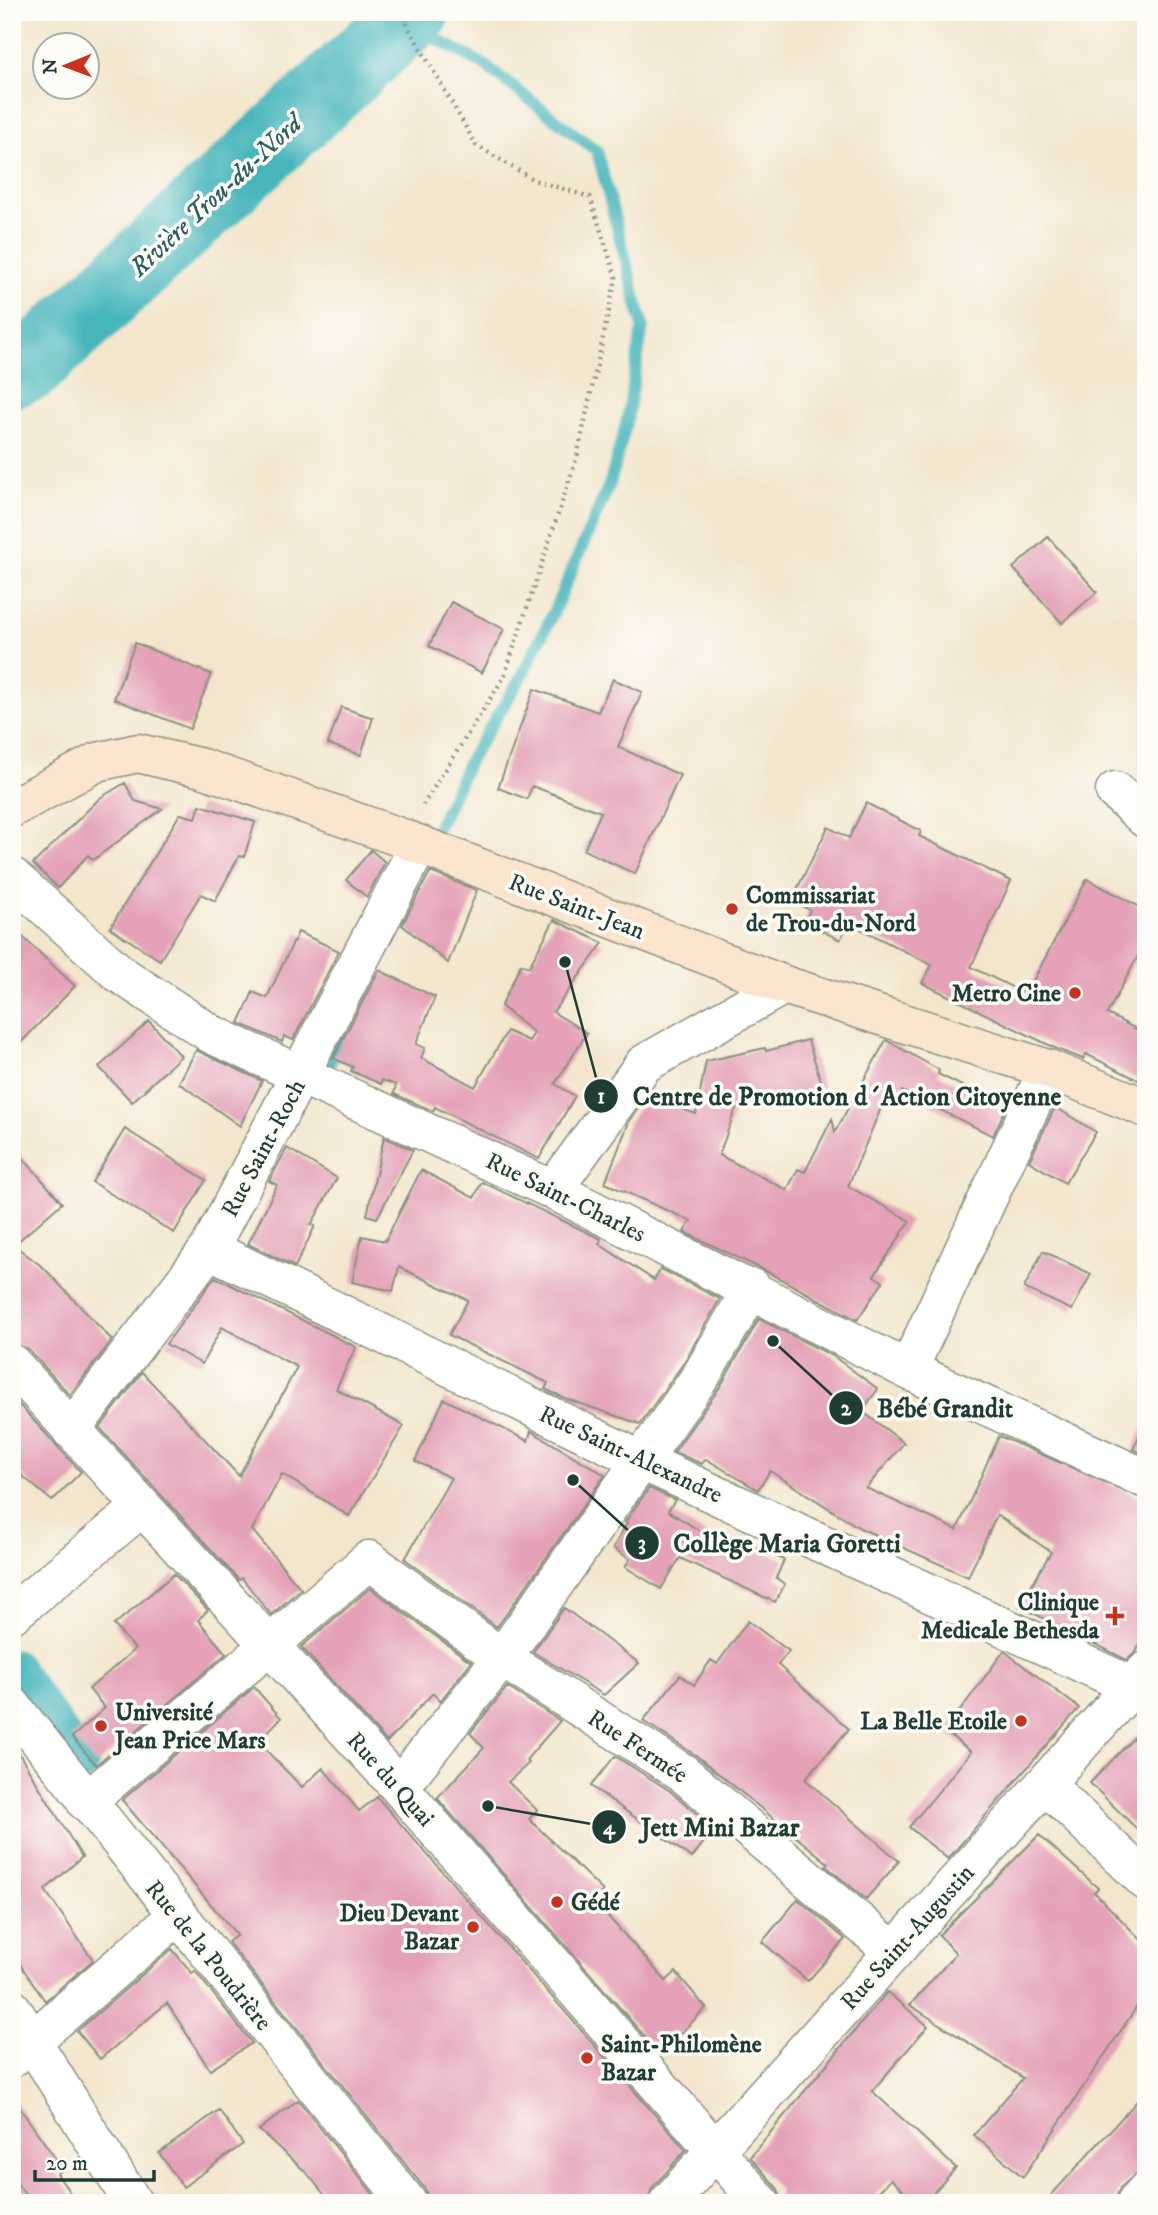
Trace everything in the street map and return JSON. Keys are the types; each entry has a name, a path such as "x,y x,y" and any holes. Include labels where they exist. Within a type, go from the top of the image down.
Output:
{"street":[{"name":"Rue Saint-Jean","path":"12,808 97,762 138,753 202,768 410,842 784,985 1048,1069 1146,1108"},
{"path":"1115,790 1146,819"},
{"name":"Rue Saint-Roch","path":"72,1430 209,1249 302,1076 410,842"},
{"name":"Rue Saint-Charles","path":"12,877 120,974 211,1034 553,1190 752,1288 908,1370 1146,1479"},
{"path":"553,1190 644,1065 784,985"},
{"path":"908,1370 1048,1069"},
{"name":"Rue Saint-Alexandre","path":"209,1249 640,1460 1139,1679"},
{"path":"399,1787 502,1658 701,1376 752,1288"},
{"name":"Rue du Quai","path":"12,1364 399,1787 761,2203"},
{"path":"12,1615 142,1507"},
{"name":"Rue Fermée","path":"269,1645 369,1560 502,1658 683,1773 893,1951"},
{"path":"86,1802 269,1645"},
{"name":"Rue Saint-Augustin","path":"668,2203 718,2151 893,1951 1046,1785 1139,1679"},
{"name":"Rue de la Poudrière","path":"12,1706 408,2203"},
{"path":"1046,1785 1146,1881"},
{"path":"133,2203 19,2035 178,1916"},
{"path":"1136,2203 1146,2192"}],"path":[{"path":"406,23 476,145 534,180 590,197 616,278 577,457 504,677 410,842"}],"building":[{"path":"1048,537 1097,592 1062,623 1013,568"},
{"path":"451,602 504,629 482,673 429,646"},
{"path":"135,643 211,674 190,729 114,699"},
{"path":"613,679 642,692 618,747 680,775 635,874 584,850 601,812 532,786 527,799 498,788 534,689 598,712"},
{"path":"341,707 373,718 361,755 328,744"},
{"path":"125,783 135,801 162,809 93,860 88,855 58,888 33,864 100,798"},
{"path":"866,803 921,831 919,836 1011,881 971,967 1026,994 1087,879 1146,910 1146,941 1107,1014 1146,1034 1146,1084 1086,1054 1083,1059 1057,1049 922,983 932,965 849,923 840,940 804,922 810,910 791,901 828,827 849,838"},
{"path":"200,805 255,822 244,857 239,856 215,901 201,894 160,960 110,928 180,814 196,818"},
{"path":"371,850 385,862 367,897 346,880"},
{"path":"430,872 477,890 448,963 402,925"},
{"path":"554,920 603,943 553,1012 587,1033 555,1084 575,1096 539,1159 435,1107 433,1111 394,1094 396,1085 382,1080 381,1084 351,1071 353,1067 333,1058 379,970 435,997 416,1044 425,1048 421,1058 475,1087 507,1031 529,1041 534,1033 501,1006 521,964 529,967"},
{"path":"12,927 75,986 12,1052"},
{"path":"298,932 339,951 293,1040 284,1036 282,1042 239,1023 253,992 267,998"},
{"path":"149,1021 181,1056 132,1102 99,1067"},
{"path":"808,1040 823,1088 736,1108 719,1155 787,1190 798,1169 805,1172 832,1119 835,1132 886,1040 939,1070 938,1074 1006,1108 993,1136 902,1091 897,1101 886,1096 848,1186 910,1221 874,1276 883,1282 857,1320 762,1269 684,1232 691,1221 605,1183 629,1122 647,1097 696,1114 706,1061 765,1048 766,1051"},
{"path":"196,1050 262,1081 240,1126 179,1083"},
{"path":"1055,1107 1096,1132 1065,1183 1029,1161"},
{"path":"125,1129 206,1180 174,1233 92,1182"},
{"path":"384,1137 413,1150 377,1218 367,1215"},
{"path":"12,1145 62,1203 14,1245 45,1269 112,1340 70,1395 28,1349 12,1343"},
{"path":"287,1148 337,1178 311,1225 315,1226 295,1267 248,1244 277,1185 269,1181"},
{"path":"421,1170 474,1198 482,1182 601,1239 599,1244 654,1280 661,1269 720,1299 683,1364 640,1424 564,1398 545,1389 548,1383 449,1335 468,1300 399,1267 393,1291 352,1282 362,1236 385,1241"},
{"path":"1043,1251 1091,1274 1072,1310 1024,1288"},
{"path":"215,1277 356,1347 336,1389 404,1426 349,1516 282,1474 252,1530 301,1589 271,1615 242,1578 239,1580 100,1428 142,1372 239,1476 297,1367 222,1327 202,1364 166,1344"},
{"path":"759,1319 833,1356 878,1389 862,1411 904,1443 866,1488 957,1530 999,1436 1146,1500 1146,1632 1136,1652 1127,1660 1019,1606 1051,1552 997,1515 968,1577 860,1528 770,1471 758,1490 706,1459 702,1464 674,1452 720,1387"},
{"path":"12,1397 81,1472 52,1501 12,1467"},
{"path":"444,1399 528,1441 531,1431 605,1475 497,1627 405,1559 451,1478 415,1461"},
{"path":"1146,1421 1146,1455 1133,1449"},
{"path":"649,1488 675,1500 668,1511 734,1552 740,1540 784,1560 776,1578 785,1584 775,1602 680,1558 661,1589 625,1567 630,1559 613,1548 627,1523 625,1522"},
{"path":"174,1574 208,1610 198,1620 226,1654 96,1765 72,1737 105,1708 89,1689 135,1649 114,1625"},
{"path":"370,1588 471,1662 440,1701 433,1693 387,1742 301,1647"},
{"path":"564,1608 639,1663 604,1695 533,1652"},
{"path":"748,1621 789,1651 778,1665 849,1729 805,1779 899,1861 866,1899 826,1866 828,1863 697,1756 643,1721 680,1675 694,1685 711,1660 717,1664"},
{"path":"1004,1651 1079,1708 948,1859 909,1827 971,1752 945,1731"},
{"path":"254,1687 281,1718 258,1742 302,1787 323,1768 359,1811 377,1797 686,2150 652,2188 647,2203 429,2203 425,2189 228,1942 237,1935 122,1800"},
{"path":"507,1687 560,1721 526,1760 529,1763 508,1782 537,1810 529,1819 603,1891 594,1901 666,1981 676,1972 706,2008 660,2054 437,1798 484,1748 470,1733"},
{"path":"1146,1725 1146,1838 1090,1783"},
{"path":"12,1742 82,1857 45,1890 93,1960 45,2001 12,1952"},
{"path":"615,1756 670,1791 714,1828 692,1858 591,1786"},
{"path":"1039,1835 1098,1888 1094,1892 1146,1945 1146,1993 1023,2177 974,2135 1023,2078 910,2005 956,1953 939,1935"},
{"path":"798,1899 845,1939 808,1981 762,1942"},
{"path":"172,1949 192,1973 195,1971 252,2043 210,2070 167,2003 100,2059 77,2031"},
{"path":"887,1992 928,2026 872,2091 956,2168 924,2203 916,2203 891,2179 867,2203 782,2203 778,2189 750,2157"},
{"path":"1146,2091 1146,2165 1120,2188 1114,2203 1044,2203"},
{"path":"12,2097 63,2169 57,2174 77,2203 31,2203 12,2176"},
{"path":"298,2100 380,2203 331,2203 307,2173 259,2130"},
{"path":"219,2110 243,2144 183,2187 159,2153"}],"waterway":[{"name":"Rivière Trou-du-Nord","path":"12,372 29,366 414,12"},
{"path":"406,23 483,64 597,151 643,326 627,420 610,483 554,611 522,676 469,761 436,831"},
{"path":"321,1082 361,997"},
{"path":"12,1670 78,1763"}],"place":[{"name":"Commissariat de Trou-du-Nord","path":"732,909"},
{"name":"Centre de Promotion d´Action Citoyenne","path":"565,962"},
{"name":"Metro Cine","path":"1075,993"},
{"name":"Bébé Grandit","path":"773,1341"},
{"name":"Collège Maria Goretti","path":"573,1480"},
{"name":"Clinique Medicale Bethesda","path":"1115,1616"},
{"name":"La Belle Etoile","path":"1021,1721"},
{"name":"Université Jean Price Mars","path":"101,1726"},
{"name":"Jett Mini Bazar","path":"488,1806"},
{"name":"Gédé","path":"557,1902"},
{"name":"Dieu Devant Bazar","path":"473,1927"},
{"name":"Saint-Philomène Bazar","path":"587,2058"}]}
